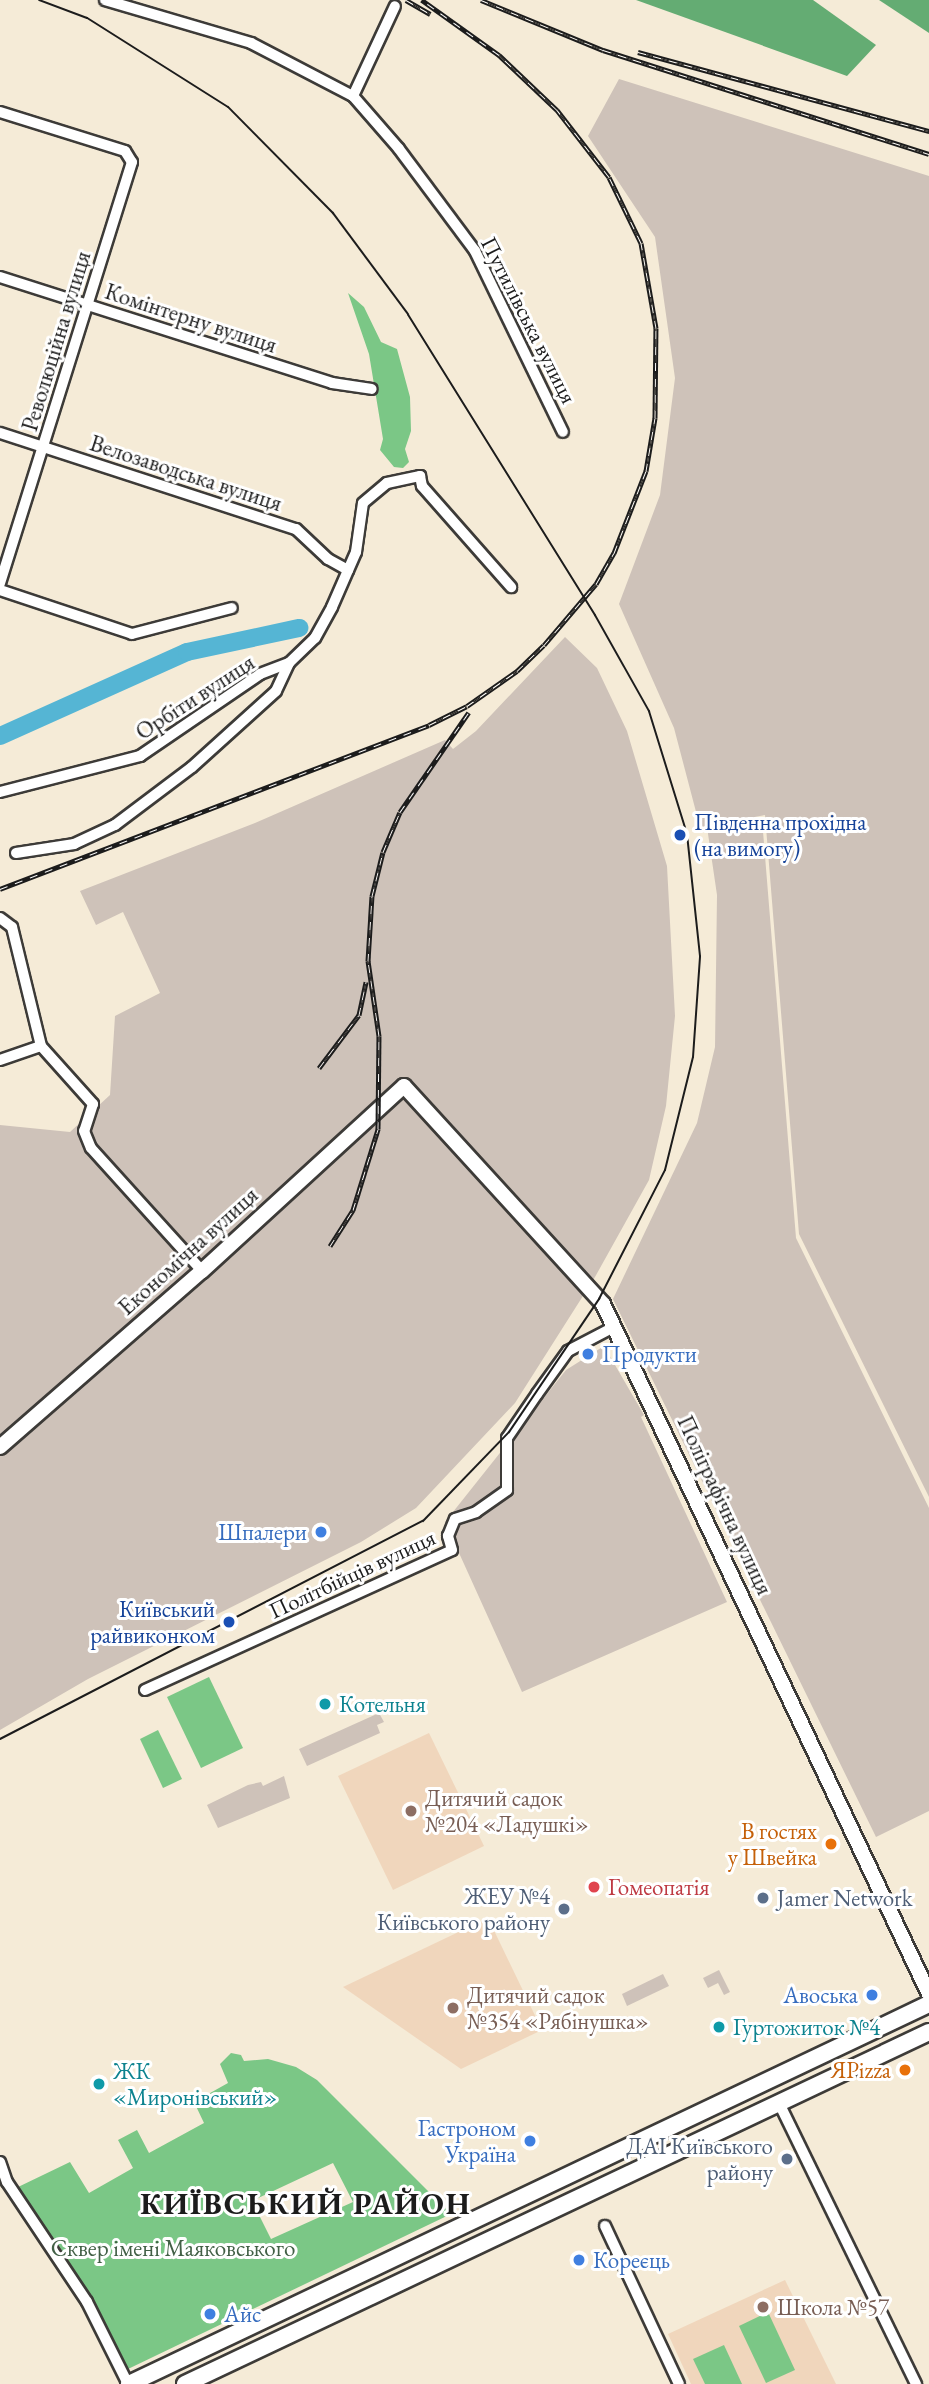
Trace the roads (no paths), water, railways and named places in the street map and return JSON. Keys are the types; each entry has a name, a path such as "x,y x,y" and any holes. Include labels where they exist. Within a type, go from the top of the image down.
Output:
{"main road":[{"path":"129,2384 929,2004"},
{"path":"185,2384 778,2101 929,2032"}],"street":[{"name":"Путилівська вулиця","path":"105,0 251,43 353,96 399,149 474,251 563,432"},
{"path":"353,96 395,6"},
{"name":"Революційна вулиця","path":"0,112 125,151 132,162 85,304 0,583"},
{"name":"Комінтерну вулиця","path":"0,277 332,383 372,389"},
{"name":"Велозаводська вулиця","path":"0,433 296,529 328,559 348,570"},
{"path":"16,853 74,844 115,825 192,767 276,691 289,663 315,638 348,570 363,503 387,483 420,476 422,486 511,587"},
{"path":"0,590 132,634 232,608"},
{"name":"Орбіти вулиця","path":"0,792 102,770 140,756 260,674 289,663"},
{"path":"2,918 14,935 41,1046 93,1104 83,1131 90,1147 202,1271"},
{"path":"0,1060 41,1046"},
{"name":"Економічна вулиця","path":"0,1447 202,1271 404,1086"},
{"name":"Поліграфічна вулиця","path":"404,1086 603,1304 929,1994"},
{"name":"Політбійців вулиця","path":"145,1690 452,1550 448,1536 455,1520 485,1507 507,1490 507,1438 568,1351 614,1327"},
{"path":"778,2101 916,2384"},
{"path":"1,2164 7,2182 87,2302 129,2384"},
{"path":"605,2226 679,2384"}],"waterway":[{"path":"0,736 187,652 299,628"}],"tram line":[{"path":"0,1739 423,1521 509,1432 599,1299 665,1170 693,1057 700,956 687,834 649,711 595,615 408,314 333,213 228,107 87,18 39,0"}],"railway":[{"path":"406,0 430,14"},
{"path":"0,889 429,725 467,706 517,671 544,645 596,584 614,553 646,471 655,418 656,328 641,243 609,177 557,110 499,55 422,0"},
{"path":"481,0 603,50 929,154"},
{"path":"638,52 929,131"},
{"path":"330,1246 353,1210 378,1129 379,1036 368,961 372,896 383,852 400,812 469,712"},
{"path":"319,1068 359,1015 366,982"}],"place":[{"name":"Південна прохідна (на вимогу)","path":"680,835"},
{"name":"Продукти","path":"588,1354"},
{"name":"Шпалери","path":"321,1532"},
{"name":"Київський райвиконком","path":"229,1622"},
{"name":"Котельня","path":"325,1704"},
{"name":"Дитячий садок №204 «Ладушкі»","path":"411,1811"},
{"name":"В гостях у Швейка","path":"831,1844"},
{"name":"Гомеопатія","path":"594,1887"},
{"name":"Jamer Network","path":"763,1898"},
{"name":"ЖЕУ №4 Київського району","path":"564,1909"},
{"name":"Авоська","path":"872,1995"},
{"name":"Дитячий садок №354 «Рябінушка»","path":"453,2008"},
{"name":"Гуртожиток №4","path":"719,2027"},
{"name":"ЯPizza","path":"905,2070"},
{"name":"ЖК «Миронівський»","path":"99,2084"},
{"name":"Гастроном Україна","path":"530,2141"},
{"name":"ДАІ Київського району","path":"787,2159"},
{"name":"Кореєць","path":"579,2260"},
{"name":"Школа №57","path":"763,2307"},
{"name":"Айс","path":"210,2314"}],"district":[{"name":"КИЇВСЬКИЙ РАЙОН","path":"306,2204"}],"park label":[{"name":"Сквер імені Маяковського","path":"173,2248"}]}
